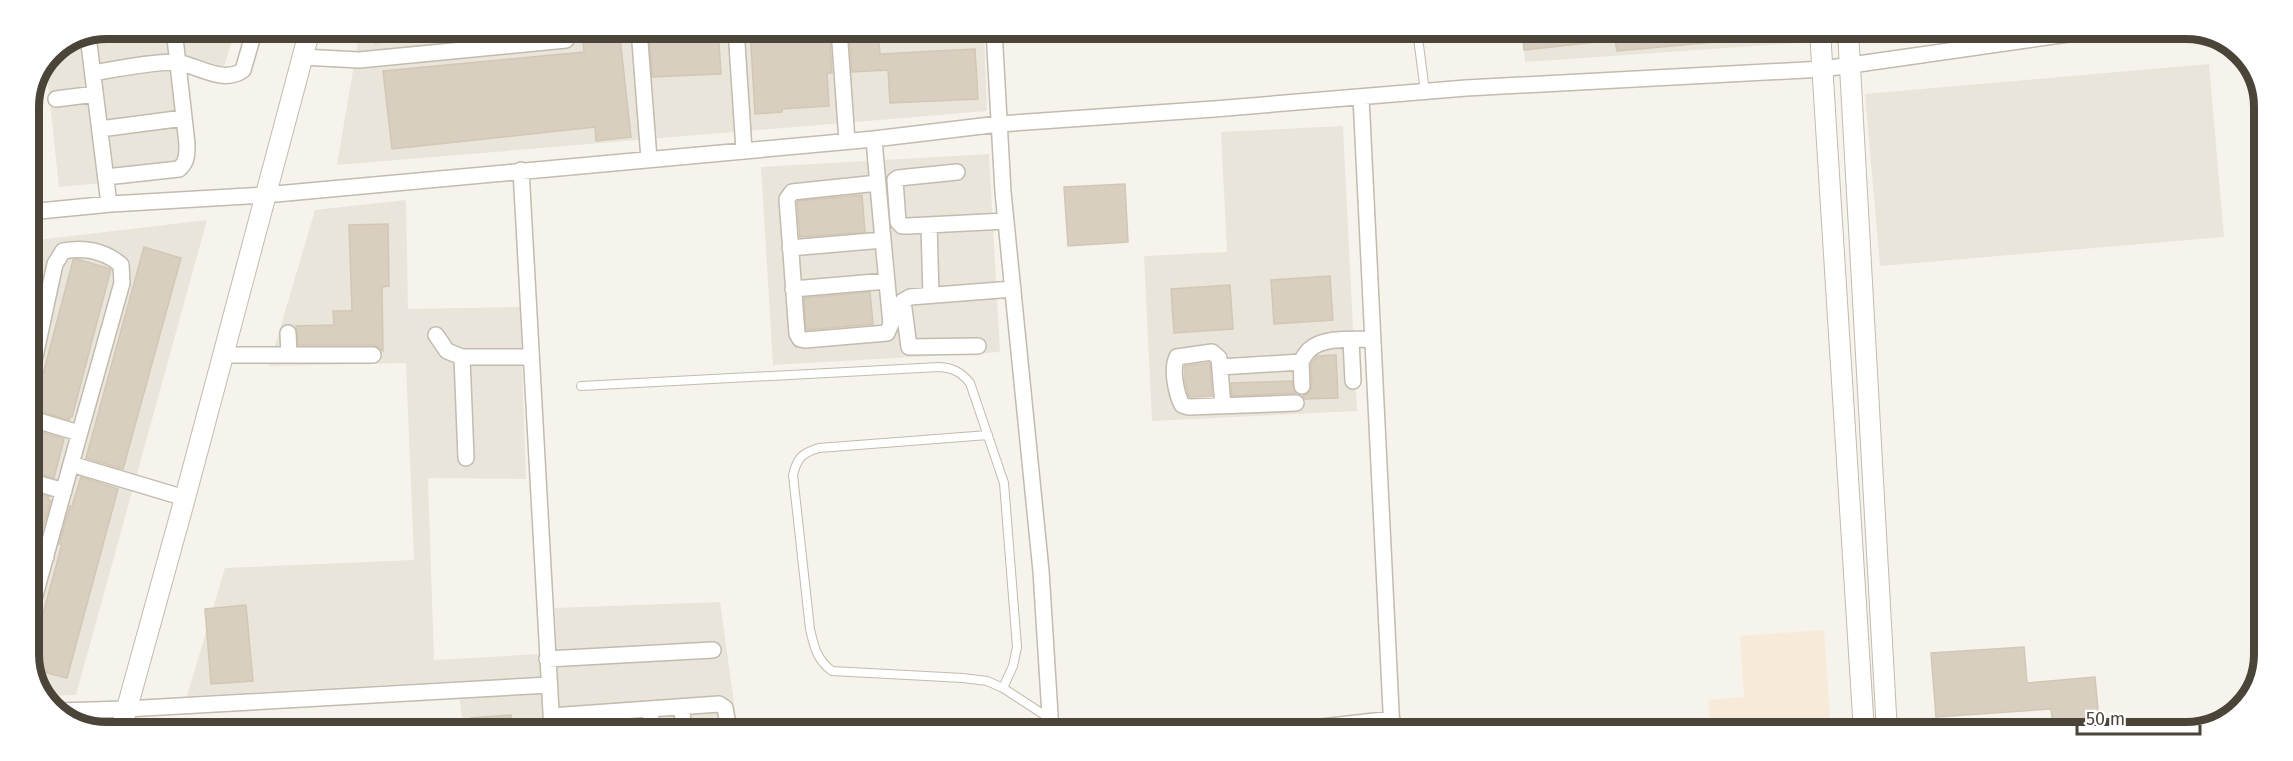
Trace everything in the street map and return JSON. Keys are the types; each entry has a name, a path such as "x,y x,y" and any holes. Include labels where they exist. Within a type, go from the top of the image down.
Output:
{"street":[{"path":"106,177 179,170 185,164 188,156 175,39"},
{"path":"177,58 183,39"},
{"path":"93,73 177,58 227,77 243,70 252,39"},
{"path":"123,722 307,39"},
{"path":"640,39 649,159"},
{"path":"737,39 744,150"},
{"path":"840,39 847,141"},
{"path":"994,39 1006,221 1041,571 1051,722"},
{"path":"1821,39 1863,722"},
{"path":"1848,39 1886,722"},
{"path":"39,211 109,204 265,195 874,139 999,124 1425,92 1823,69 2033,39"},
{"path":"302,57 359,60 566,40"},
{"path":"89,42 109,204"},
{"path":"56,99 95,94"},
{"path":"1362,97 1392,722"},
{"path":"100,129 184,118"},
{"path":"874,139 891,324 887,333 800,339 796,334 787,199 792,192 878,183"},
{"path":"521,170 547,659 549,685 558,722"},
{"path":"957,172 895,180 898,222 902,226 908,226 1006,221"},
{"path":"929,225 931,295"},
{"path":"790,248 883,240"},
{"path":"39,338 55,264 63,251 77,248 109,254 122,266 122,283 39,582"},
{"path":"793,289 887,281"},
{"path":"978,346 909,347 903,301 910,297 1013,289"},
{"path":"288,333 289,355"},
{"path":"436,335 447,351 462,357 531,357"},
{"path":"1302,386 1301,362 1309,350 1329,341 1373,339"},
{"path":"1351,340 1353,381"},
{"path":"1223,406 1219,358 1212,352 1177,357 1174,362 1177,395 1182,405 1189,407 1223,406 1296,403"},
{"path":"223,355 373,355"},
{"path":"462,357 466,458"},
{"path":"1220,367 1301,362"},
{"path":"39,421 79,433"},
{"path":"71,464 185,498"},
{"path":"39,484 64,491"},
{"path":"39,555 46,557"},
{"path":"547,659 713,650"},
{"path":"70,711 549,685"},
{"path":"565,722 650,710 719,704 724,708 727,719"},
{"path":"682,708 683,722"},
{"path":"650,710 651,722"}],"lane":[{"path":"1418,39 1425,92"},
{"path":"581,386 952,368 963,375 970,383 1004,483 1017,647 1013,666 1003,688"},
{"path":"988,435 819,448 805,452 796,461 793,475 810,629 815,650 822,664 832,671 987,681 1003,688 1047,722"}],"shaded area":[{"path":"233,39 222,72 174,61 188,175 59,187 47,76 59,59 81,44 94,40"},
{"path":"358,39 984,39 987,111 337,165"},
{"path":"1524,39 1797,39 1797,43 1525,62"},
{"path":"2209,64 2224,237 1880,266 1865,94"},
{"path":"1343,126 1357,411 1152,421 1144,256 1227,252 1221,132"},
{"path":"989,154 1000,352 773,365 761,167"},
{"path":"406,200 408,309 520,307 526,479 428,478 434,660 556,653 555,608 720,602 737,722 462,722 458,681 187,696 225,568 414,560 406,363 269,366 315,210"},
{"path":"207,220 76,695 54,696 44,680 39,658 39,240"},
{"path":"1824,630 1830,722 1710,722 1708,700 1744,697 1740,636"},
{"path":"1377,716 1377,722 1256,722"}],"building":[{"path":"375,39 424,39 375,43"},
{"path":"583,39 620,39 631,137 596,141 595,127 392,149 383,71 584,52"},
{"path":"650,39 719,39 721,74 652,77"},
{"path":"751,39 830,39 832,73 827,73 829,106 782,109 782,112 755,114"},
{"path":"850,39 879,39 880,54 975,49 978,99 890,103 888,70 852,72"},
{"path":"1523,39 1737,40 1617,51 1615,40 1524,50"},
{"path":"1125,184 1128,242 1068,246 1064,187"},
{"path":"862,195 865,232 800,237 797,201"},
{"path":"388,224 389,286 382,287 383,351 373,345 298,345 296,326 334,325 333,311 352,311 349,225"},
{"path":"144,247 181,258 123,469 86,458"},
{"path":"77,259 111,269 72,417 69,420 39,411 39,390 73,260"},
{"path":"1330,276 1333,320 1274,324 1271,280"},
{"path":"1230,285 1233,329 1174,333 1171,289"},
{"path":"870,292 873,324 806,330 804,298"},
{"path":"1336,355 1338,398 1305,399 1302,396 1308,394 1312,386 1311,364 1317,356"},
{"path":"1210,363 1212,396 1189,397 1185,382 1185,366"},
{"path":"1292,381 1296,393 1232,396 1231,383"},
{"path":"39,431 64,439 54,478 39,474"},
{"path":"81,477 118,489 67,678 41,671 39,629 62,544 59,544 70,506 72,506"},
{"path":"39,494 49,497 48,500 51,501 39,541"},
{"path":"246,605 253,681 211,684 205,609"},
{"path":"2024,647 2027,683 2095,677 2099,721 2053,722 2051,709 1936,717 1931,653"},
{"path":"511,715 511,722 471,722 471,718"}]}
